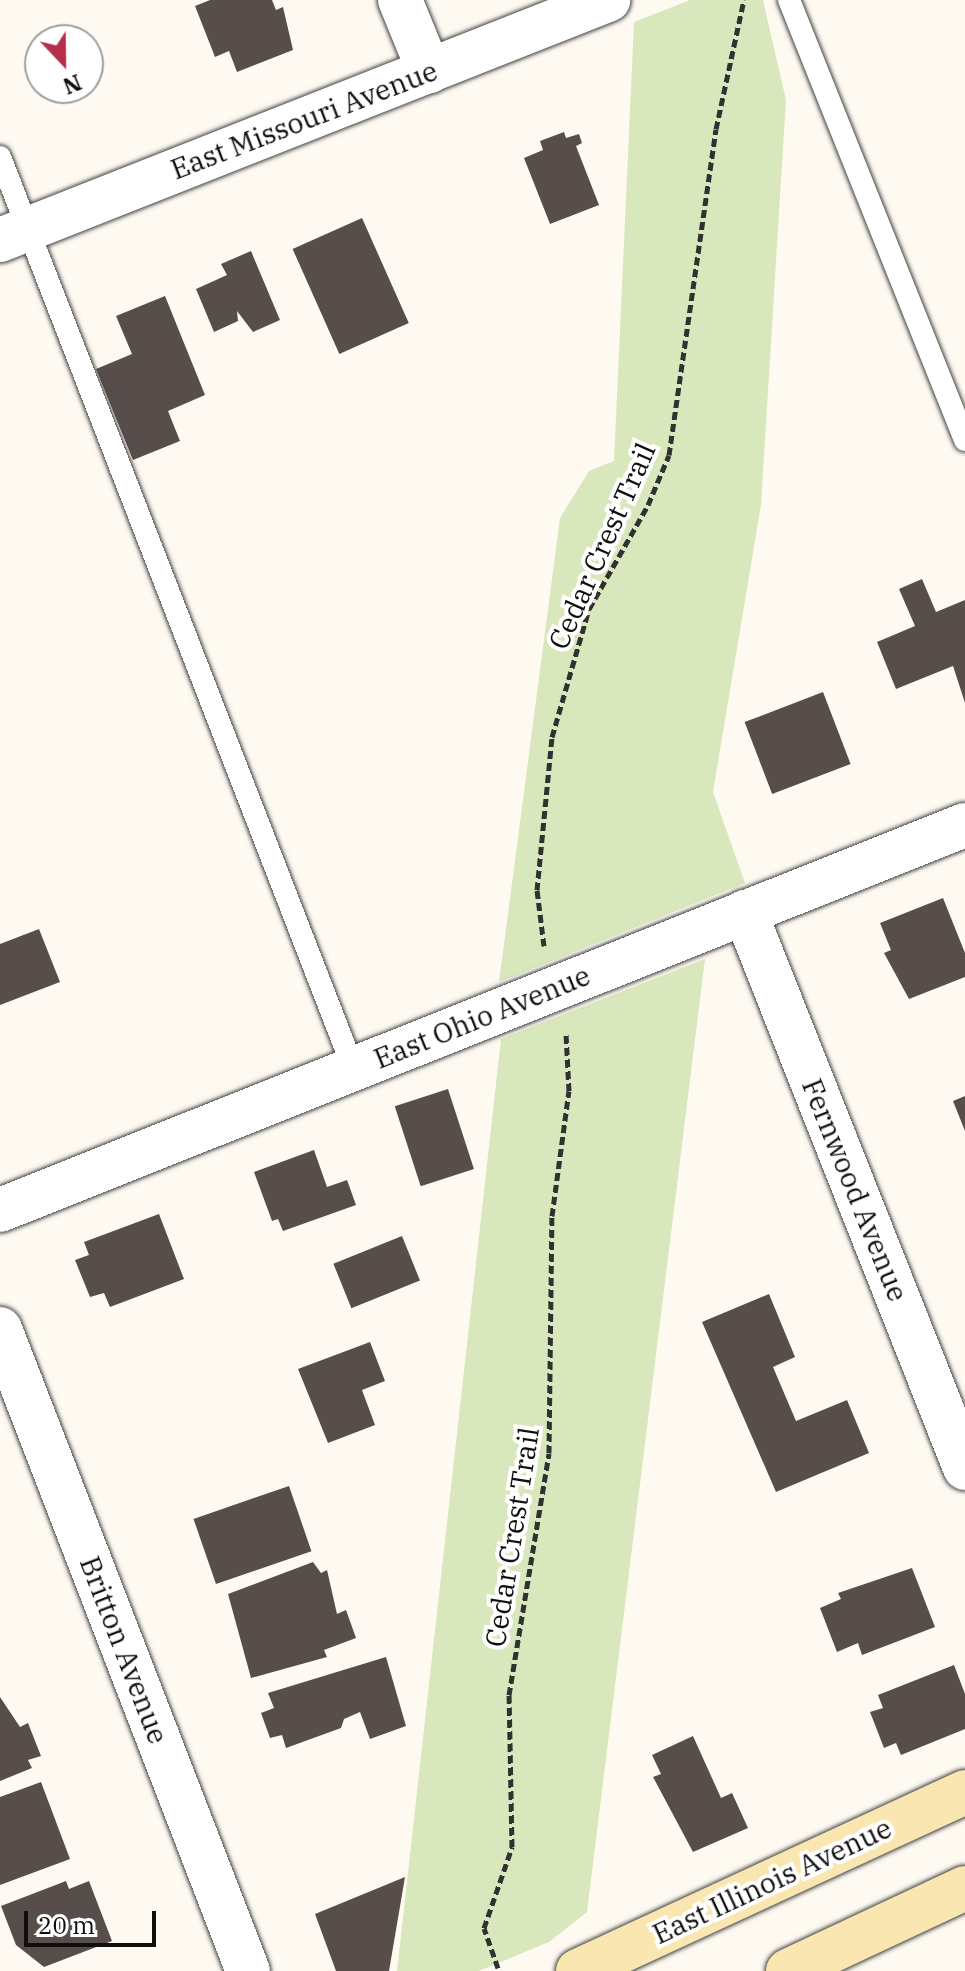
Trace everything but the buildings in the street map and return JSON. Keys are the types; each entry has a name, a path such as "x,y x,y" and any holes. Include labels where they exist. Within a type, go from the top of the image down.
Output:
{"main road":[{"name":"East Illinois Avenue","path":"578,1971 965,1792"},
{"path":"788,1971 965,1888"}],"street":[{"path":"400,0 429,71"},
{"name":"East Missouri Avenue","path":"14,234 608,0"},
{"name":"East Ohio Avenue","path":"0,1210 965,825"},
{"name":"Fernwood Avenue","path":"745,912 965,1468"},
{"name":"Britton Avenue","path":"0,1329 248,1971"}],"lane":[{"path":"789,0 965,440"},
{"path":"0,157 14,234 354,1070"}],"path":[{"name":"Cedar Crest Trail","path":"547,959 537,890 552,737 589,609 648,505 669,455 716,129 744,0"},
{"name":"Cedar Crest Trail","path":"498,1968 484,1928 512,1847 509,1695 549,1453 552,1216 570,1065 564,1024"}],"green space":[{"path":"690,0 763,0 786,100 761,505 713,792 745,883 499,982 560,518 589,471 614,461 634,22"},
{"path":"705,959 587,1912 549,1942 479,1971 397,1971 501,1039"}]}
